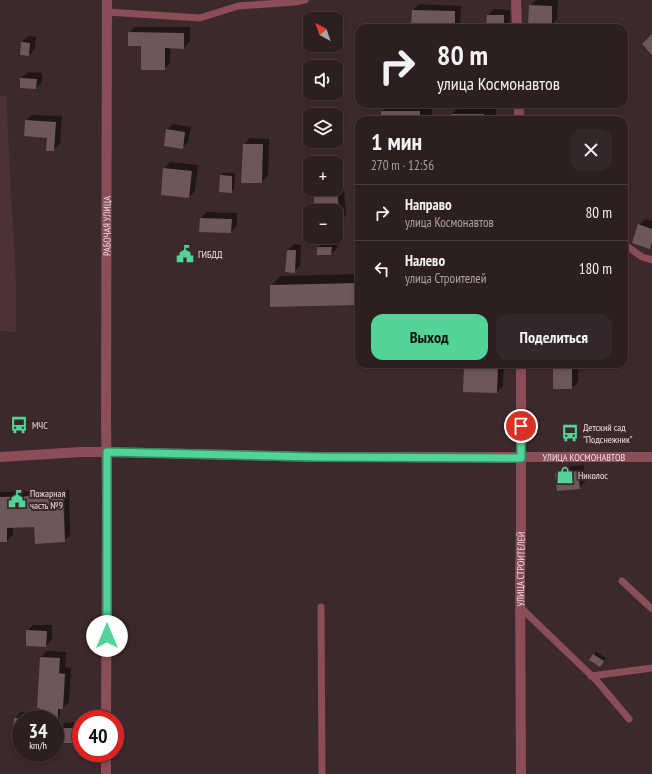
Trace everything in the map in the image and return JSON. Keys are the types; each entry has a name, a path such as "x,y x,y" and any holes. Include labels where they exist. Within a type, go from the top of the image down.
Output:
{"street":[{"name":"РАБОЧАЯ УЛИЦА","path":"106,710 107,0"},
{"path":"516,0 517,24"},
{"name":"УЛИЦА СТРОИТЕЛЕЙ","path":"521,368 521,774"},
{"name":"УЛИЦА КОСМОНАВТОВ","path":"0,457 81,452 316,457 652,457"},
{"path":"106,762 106,774"}],"lane":[{"path":"106,12 200,18 238,6 305,0"},
{"path":"628,247 642,257 652,260"},
{"path":"622,581 652,609"},
{"path":"321,607 322,774"},
{"path":"520,607 597,681 629,719"},
{"path":"591,676 652,668"}],"shaded area":[{"path":"0,96 6,96 16,285 16,332 0,331"}],"building":[{"path":"529,5 552,6 552,24 528,24"},
{"path":"412,10 455,11 455,24 411,24"},
{"path":"487,15 504,15 504,24 486,24"},
{"path":"128,32 184,33 184,49 165,48 165,70 141,70 141,46 128,46"},
{"path":"652,34 652,55 642,44"},
{"path":"21,42 30,43 29,56 20,55"},
{"path":"20,78 37,79 36,89 20,88"},
{"path":"381,111 420,111 420,116 381,116"},
{"path":"451,114 484,114 484,116 451,116"},
{"path":"25,120 56,122 54,151 46,151 47,138 24,136"},
{"path":"166,129 185,132 183,149 164,146"},
{"path":"243,144 263,144 262,183 241,183"},
{"path":"163,168 192,171 189,198 161,195"},
{"path":"220,175 232,176 232,193 219,192"},
{"path":"314,196 338,196 338,204 314,204"},
{"path":"200,218 232,219 231,233 199,232"},
{"path":"638,224 652,229 652,243 650,249 632,243"},
{"path":"317,247 332,247 331,255 317,255"},
{"path":"287,250 296,250 295,273 285,272"},
{"path":"355,283 355,305 270,307 270,285"},
{"path":"464,368 498,368 497,393 463,392"},
{"path":"553,368 572,368 572,389 553,389"},
{"path":"578,471 580,489 557,491 555,473"},
{"path":"63,495 65,542 35,544 34,527 7,528 7,542 0,542 0,497"},
{"path":"26,630 47,631 46,647 26,646"},
{"path":"593,654 604,661 600,667 589,660"},
{"path":"40,657 60,658 59,673 65,674 63,709 40,710 40,708 37,708"},
{"path":"64,728 72,728 72,743 64,743"}],"place":[{"name":"ГИБДД","path":"185,254"},
{"name":"МЧС","path":"19,425"},
{"name":"Детский сад \"Подснежник\"","path":"570,433"},
{"name":"Николос","path":"565,475"},
{"name":"Пожарная часть №9","path":"17,499"}],"route":[{"path":"107,636 107,452 316,457 521,458 521,426"}]}
